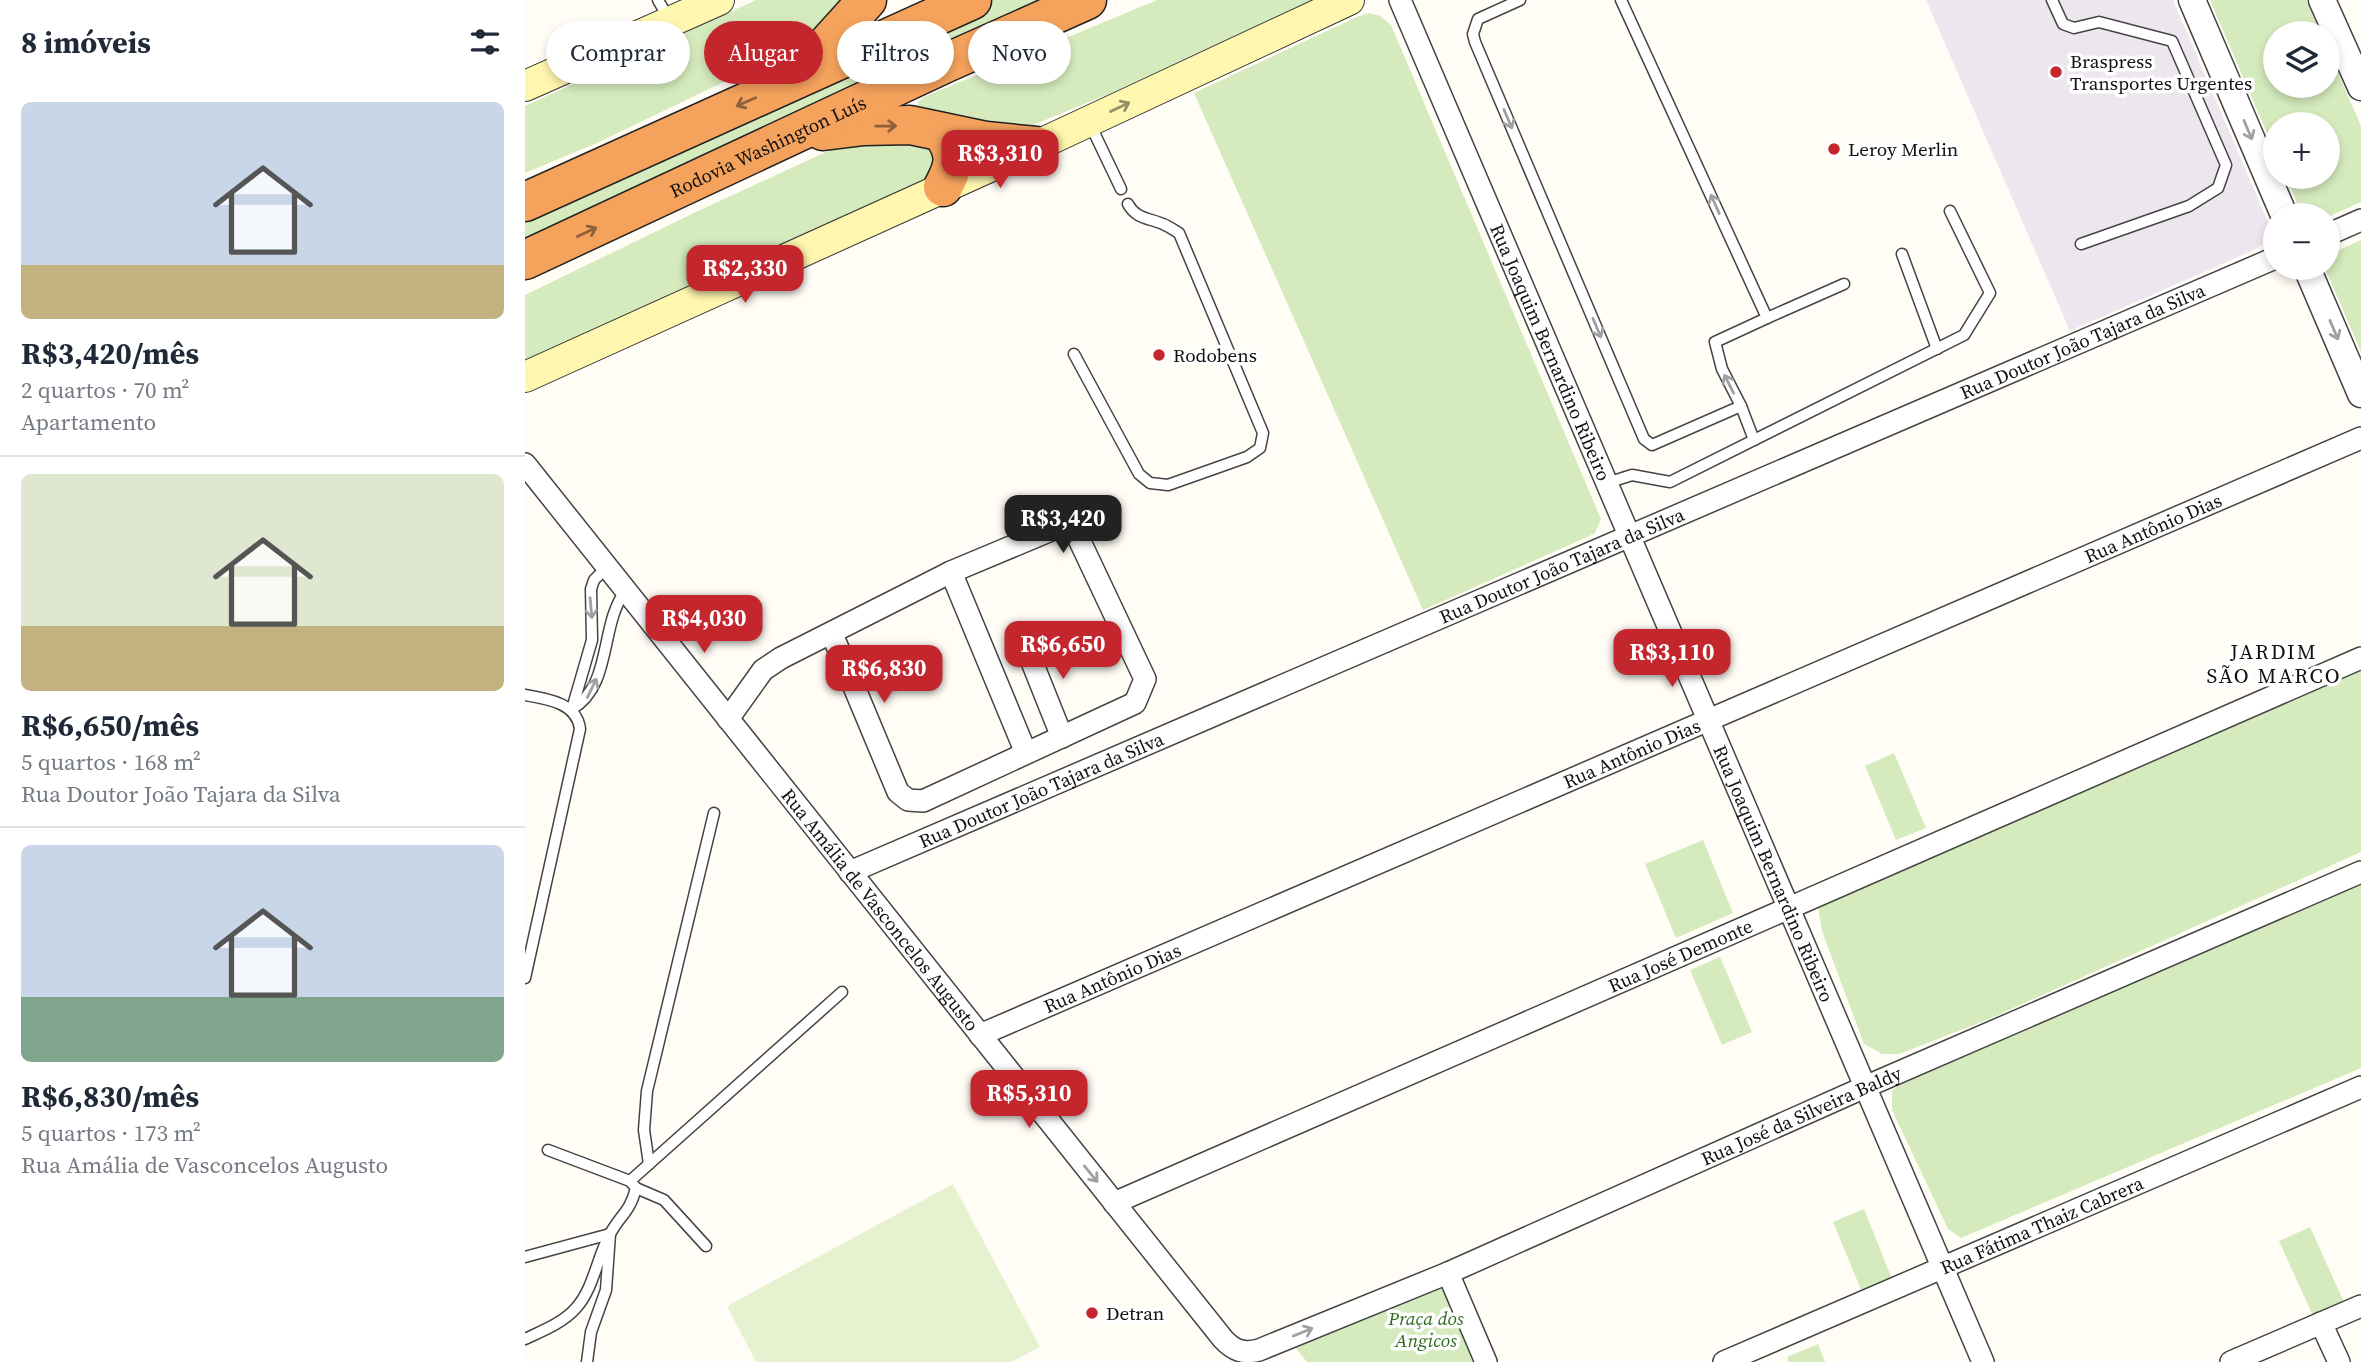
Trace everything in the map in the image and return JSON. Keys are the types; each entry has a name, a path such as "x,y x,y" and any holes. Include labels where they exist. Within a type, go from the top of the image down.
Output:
{"highway":[{"path":"823,51 867,0"},
{"path":"823,67 972,0"},
{"name":"Rodovia Washington Luís","path":"525,260 1087,0"},
{"path":"525,202 786,84"},
{"path":"793,135 865,126 910,125 986,141 1036,146"},
{"path":"943,132 952,147 953,167 943,187"}],"main road":[{"path":"525,86 664,11 719,0"},
{"path":"525,377 1089,122 1349,0"}],"street":[{"name":"Rua Joaquim Bernardino Ribeiro","path":"1400,0 1983,1362"},
{"path":"2192,0 2279,203"},
{"path":"2322,0 2361,88"},
{"path":"2340,229 2361,220"},
{"name":"Rua Doutor João Tajara da Silva","path":"850,872 2263,263"},
{"path":"2312,280 2361,394"},
{"name":"Rua Antônio Dias","path":"980,1035 2361,438"},
{"name":"Rua Amália de Vasconcelos Augusto","path":"525,464 1223,1339 1239,1351"},
{"path":"728,719 763,670 781,658 951,572 1056,528 1077,535 1145,679 1135,703 923,801 908,800 898,792 832,634"},
{"path":"951,572 1026,754"},
{"path":"1024,642 1062,737"},
{"name":"Rua José Demonte","path":"1114,1203 2361,658"},
{"name":"Rua José da Silveira Baldy","path":"1239,1351 1249,1353 1259,1350 1448,1273 1865,1087 2361,872"},
{"name":"Rua Fátima Thaiz Cabrera","path":"1724,1362 2361,1087"},
{"path":"1448,1273 1486,1362"},
{"path":"2231,1362 2361,1306"},
{"path":"2321,1323 2339,1362"}],"lane":[{"path":"1520,0 1478,19 1473,34 1475,42 1644,439 1652,445 1741,405"},
{"path":"1621,0 1767,318"},
{"path":"2052,0 2063,24 2074,28 2099,22 2172,41 2226,165 2218,188 2189,206 2081,244"},
{"path":"1089,122 1121,189"},
{"path":"1074,354 1139,474 1150,483 1168,485 1247,457 1260,448 1263,433 1178,233 1165,224 1142,218 1132,211 1128,204"},
{"path":"1607,483 1632,475 1670,482 1963,335 1990,293 1950,211"},
{"path":"1902,254 1937,348"},
{"path":"1754,440 1741,405 1722,369 1715,342 1844,284"},
{"path":"572,709 592,640 591,589 594,580 607,567"},
{"path":"572,709 590,695 598,674 613,611 626,590"},
{"path":"525,695 572,709 579,718 578,739 525,978"},
{"path":"649,1164 644,1130 647,1091 714,813"},
{"path":"525,1339 554,1324 576,1308 589,1285 610,1234 632,1204 633,1184 649,1164 842,992"},
{"path":"548,1150 633,1184 664,1200 706,1246"},
{"path":"525,1257 610,1234"},
{"path":"587,1362 591,1332 606,1290 610,1234"}],"shaded area":[{"path":"1926,0 2173,0 2263,210 2263,243 2254,250 2070,331"}],"green space":[{"path":"756,0 853,0 823,34 823,21 710,21"},
{"path":"994,0 1056,0 1010,21 968,21 968,40 954,47 954,21 948,21"},
{"path":"1157,0 1313,0 1111,93 1033,125 1004,132 918,107 918,102 924,97 968,79 968,84 1071,84 1071,36"},
{"path":"2210,0 2306,0 2315,21 2263,21 2263,98 2340,98 2340,78 2361,126 2361,202 2340,212 2340,203 2297,203 2291,189 2340,189 2340,112 2263,112 2263,124"},
{"path":"1369,13 1380,16 1391,25 1601,519 1595,533 1423,610 1194,93"},
{"path":"704,24 704,84 719,84 597,143 525,173 525,106 573,84 690,84 690,30"},
{"path":"837,72 837,84 873,84 525,244 525,215 811,84 823,84 823,78"},
{"path":"854,139 938,143 930,179 525,365 525,295"},
{"path":"2361,240 2361,352 2330,280 2340,280 2340,250"},
{"path":"2361,666 2361,852 1989,1019 1899,1054 1882,1054 1864,1044 1822,931 1818,907 1951,843"},
{"path":"1894,753 1926,828 1896,840 1865,766"},
{"path":"1703,840 1733,913 1676,938 1645,864"},
{"path":"2361,880 2361,1068 1961,1238 1948,1229 1892,1110 1892,1091 1910,1076"},
{"path":"1720,957 1752,1032 1722,1045 1690,970"},
{"path":"953,1184 1040,1347 1011,1362 756,1362 727,1306"},
{"path":"1864,1209 1892,1279 1862,1292 1833,1222"},
{"path":"2310,1227 2344,1302 2313,1316 2279,1241"},
{"name":"Praça dos Angicos","path":"1444,1285 1477,1362 1307,1362 1295,1347"},
{"path":"1818,1344 1825,1362 1789,1362 1787,1357"}],"place":[{"name":"Braspress Transportes Urgentes","path":"2056,72"},
{"name":"Leroy Merlin","path":"1834,149"},
{"name":"Rodobens","path":"1159,355"},
{"name":"Detran","path":"1092,1313"}],"district":[{"name":"JARDIM SÃO MARCO","path":"2274,664"}]}
